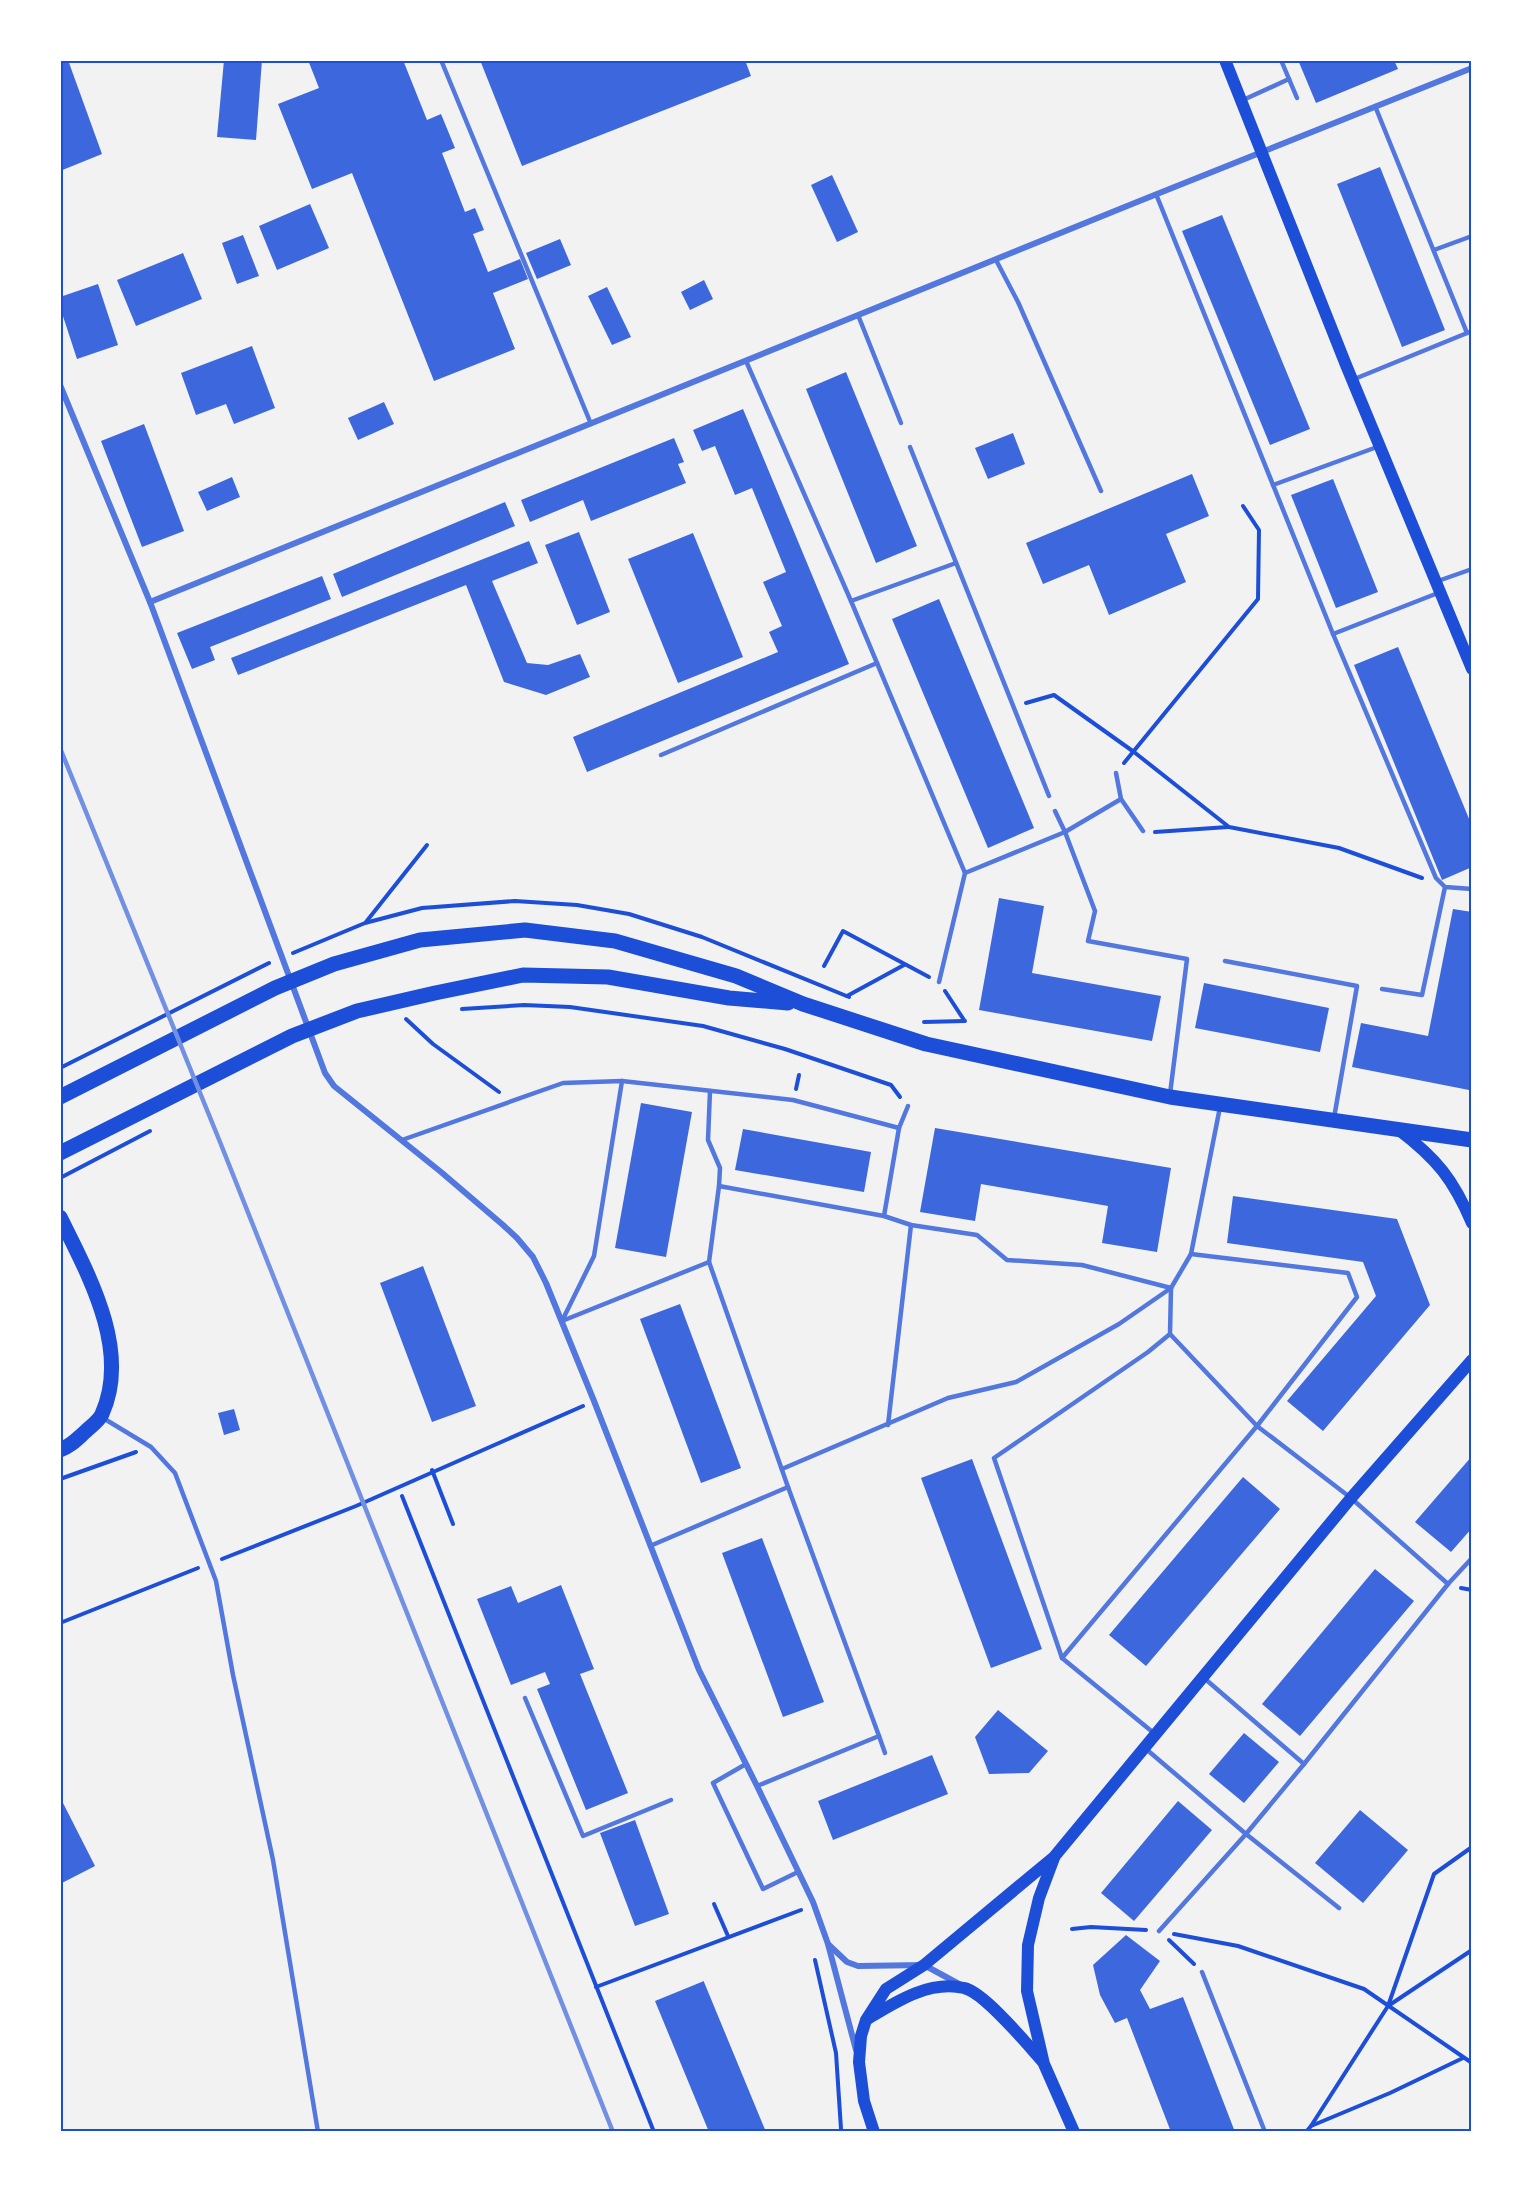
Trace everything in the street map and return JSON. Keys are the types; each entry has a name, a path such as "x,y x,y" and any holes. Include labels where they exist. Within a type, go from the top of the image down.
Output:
{"main road":[{"path":"1225,60 1352,380 1472,669"},
{"path":"60,1097 275,988 334,964 420,940 525,930 615,941 736,976 803,1004 926,1044 1170,1097 1472,1140"},
{"path":"60,1153 292,1036 357,1011 523,975 608,977 729,998 803,1004"},
{"path":"1399,1130 1434,1159 1459,1193 1472,1223"},
{"path":"60,1217 95,1288 108,1334 111,1379 101,1416 71,1446 60,1450"},
{"path":"874,2132 864,2102 860,2062 861,2036 866,2020 886,1989 924,1965 1054,1857 1351,1498 1472,1359"},
{"path":"1054,1857 1039,1898 1028,1945 1027,1991 1044,2064 1074,2132"},
{"path":"866,2020 894,2003 919,1992 942,1985 967,1988 980,1997 1018,2033 1044,2064"}],"street":[{"path":"150,602 1472,68"},
{"path":"60,385 150,602 325,1072 333,1086 402,1140 517,1238 532,1257 562,1321 699,1670 813,1902 828,1944 860,2062"},
{"path":"828,1944 847,1962 858,1966 924,1965 967,1988"}],"lane":[{"path":"441,60 591,423"},
{"path":"1281,60 1297,98"},
{"path":"1241,101 1289,79"},
{"path":"1352,380 1470,332 1375,106"},
{"path":"1156,194 1273,485 1436,878 1445,887 1472,889"},
{"path":"1434,250 1472,236"},
{"path":"996,260 1018,302 1101,491"},
{"path":"858,315 901,423"},
{"path":"746,361 851,601 964,873 939,982"},
{"path":"1273,485 1380,446"},
{"path":"910,447 1049,796"},
{"path":"851,601 956,563"},
{"path":"1334,634 1472,569"},
{"path":"661,755 877,663"},
{"path":"1116,773 1121,799 1143,831"},
{"path":"964,873 1065,832 1121,799"},
{"path":"1055,811 1095,911 1088,941 1187,959 1170,1097"},
{"path":"1382,989 1422,994 1445,887"},
{"path":"1226,961 1357,986 1334,1121"},
{"path":"402,1140 563,1083 622,1081 793,1100 899,1128"},
{"path":"562,1321 594,1256 622,1081"},
{"path":"710,1091 708,1140 720,1168 709,1262 885,1753"},
{"path":"782,1469 948,1398 1016,1382 1119,1324 1171,1287 1191,1254 1221,1104"},
{"path":"884,1216 899,1128 908,1106"},
{"path":"719,1186 884,1216 911,1225 976,1235 1007,1260 1082,1265 1171,1287"},
{"path":"888,1425 911,1225"},
{"path":"1062,1658 1257,1426 1357,1297 1348,1273 1191,1254"},
{"path":"562,1321 709,1262"},
{"path":"1171,1287 1170,1334 1257,1426 1351,1498 1448,1584"},
{"path":"1156,1734 1062,1658 994,1458 1148,1352 1170,1334"},
{"path":"101,1416 151,1447 175,1473 216,1581 233,1675 273,1860 318,2132"},
{"path":"650,1546 788,1487"},
{"path":"1159,1931 1246,1834 1448,1584 1472,1558"},
{"path":"1202,1676 1304,1764"},
{"path":"525,1698 583,1836 671,1800"},
{"path":"758,1786 879,1736"},
{"path":"1144,1748 1339,1908"},
{"path":"746,1764 713,1783 763,1889 798,1872"},
{"path":"1203,1972 1265,2132"}],"path":[{"path":"1134,752 1258,599 1259,530 1243,506"},
{"path":"1013,706 1054,695 1134,752 1229,827"},
{"path":"1143,831 1229,827 1339,848 1445,887"},
{"path":"285,956 365,922 427,845"},
{"path":"824,966 843,931 939,982 965,1021"},
{"path":"60,1068 276,960"},
{"path":"846,996 904,965"},
{"path":"458,1009 524,1005 570,1007 703,1026 785,1049 891,1085 908,1106"},
{"path":"396,1021 416,1016"},
{"path":"406,1018 433,1044 512,1101"},
{"path":"60,1178 153,1130"},
{"path":"216,1561 356,1506 432,1470 594,1401"},
{"path":"60,1479 151,1447"},
{"path":"432,1470 453,1524"},
{"path":"402,1496 654,2132"},
{"path":"60,1623 205,1566"},
{"path":"1305,2132 1388,2006 1434,1874 1472,1847"},
{"path":"714,1904 728,1936"},
{"path":"596,1987 803,1909 806,1920"},
{"path":"1072,1929 1091,1927 1159,1931 1238,1946 1364,1989 1472,2063"},
{"path":"1159,1931 1203,1972"},
{"path":"1388,2006 1472,1950"},
{"path":"813,1953 836,2053 841,2129"},
{"path":"1311,2126 1390,2093 1464,2058"}],"building":[{"path":"60,60 68,60 102,154 60,171"},
{"path":"224,60 262,60 256,140 217,137"},
{"path":"308,60 403,60 427,120 441,114 455,148 442,153 465,212 475,208 484,230 473,234 488,272 520,259 528,279 493,293 515,349 434,381 352,173 312,189 278,104 319,88"},
{"path":"480,60 745,60 751,76 522,166"},
{"path":"1298,60 1394,60 1398,69 1316,103"},
{"path":"1380,167 1445,330 1402,347 1337,184"},
{"path":"832,175 858,232 837,242 811,185"},
{"path":"310,204 329,248 277,270 259,226"},
{"path":"1222,215 1310,429 1270,445 1182,231"},
{"path":"243,235 259,276 237,284 222,243"},
{"path":"560,239 571,265 537,279 526,253"},
{"path":"183,253 202,299 136,326 117,280"},
{"path":"704,280 713,299 690,310 681,292"},
{"path":"98,284 118,345 77,359 60,307 60,297"},
{"path":"607,287 631,337 612,345 588,296"},
{"path":"252,346 275,408 234,424 226,404 196,415 181,373"},
{"path":"846,372 917,546 876,563 806,389"},
{"path":"384,402 394,424 358,440 348,418"},
{"path":"743,409 849,664 587,772 573,737 778,652 769,632 782,626 763,582 786,572 752,488 735,495 715,446 702,451 693,430"},
{"path":"144,424 184,531 142,547 101,441"},
{"path":"1013,433 1025,464 988,479 975,448"},
{"path":"674,438 684,462 678,464 686,483 591,521 583,500 530,522 521,500"},
{"path":"1192,474 1209,516 1166,534 1186,582 1109,615 1089,565 1043,584 1026,543"},
{"path":"232,477 240,497 207,511 198,492"},
{"path":"1333,479 1378,592 1336,608 1291,495"},
{"path":"505,502 515,526 342,597 333,574"},
{"path":"579,532 610,612 577,625 545,545"},
{"path":"693,533 743,657 678,683 628,559"},
{"path":"529,541 538,563 492,581 527,663 548,665 580,654 590,677 546,695 504,682 466,585 238,675 231,658"},
{"path":"322,576 331,599 210,647 215,660 192,669 177,633"},
{"path":"939,599 1034,828 988,848 892,619"},
{"path":"1398,647 1472,826 1472,867 1442,880 1354,665"},
{"path":"999,898 1044,906 1032,973 1161,996 1152,1041 979,1010"},
{"path":"1453,909 1472,912 1472,1077 1469,1090 1352,1067 1361,1023 1428,1036"},
{"path":"1204,983 1329,1008 1320,1052 1195,1028"},
{"path":"641,1103 692,1112 666,1257 615,1248"},
{"path":"935,1128 1171,1168 1157,1252 1102,1243 1108,1206 981,1184 975,1221 920,1212"},
{"path":"743,1129 871,1152 864,1192 735,1170"},
{"path":"1233,1196 1397,1219 1430,1305 1323,1431 1287,1401 1376,1296 1363,1262 1227,1243"},
{"path":"423,1266 476,1406 432,1422 380,1283"},
{"path":"680,1304 741,1468 701,1483 640,1319"},
{"path":"234,1409 240,1430 224,1435 218,1413"},
{"path":"1472,1456 1472,1528 1451,1552 1415,1522"},
{"path":"972,1459 1042,1649 991,1668 921,1478"},
{"path":"1243,1477 1280,1509 1146,1666 1109,1635"},
{"path":"762,1538 824,1702 783,1717 722,1553"},
{"path":"1375,1569 1414,1601 1300,1736 1262,1704"},
{"path":"561,1585 594,1669 580,1674 628,1793 586,1810 537,1689 550,1684 545,1672 511,1685 477,1599 511,1586 518,1603"},
{"path":"998,1710 1048,1751 1029,1773 989,1774 975,1737"},
{"path":"1244,1733 1279,1762 1244,1803 1209,1774"},
{"path":"932,1755 948,1794 833,1840 818,1801"},
{"path":"62,1801 95,1866 60,1884 60,1802"},
{"path":"1178,1801 1212,1830 1134,1921 1101,1893"},
{"path":"1360,1810 1408,1850 1363,1903 1315,1863"},
{"path":"635,1820 669,1914 635,1926 600,1833"},
{"path":"1126,1935 1160,1961 1140,1990 1150,2009 1183,1997 1235,2132 1171,2132 1127,2018 1115,2023 1100,1995 1093,1965"},
{"path":"704,1981 766,2132 709,2132 655,2001"}],"railway":[{"path":"60,748 220,1142 613,2132"}]}
